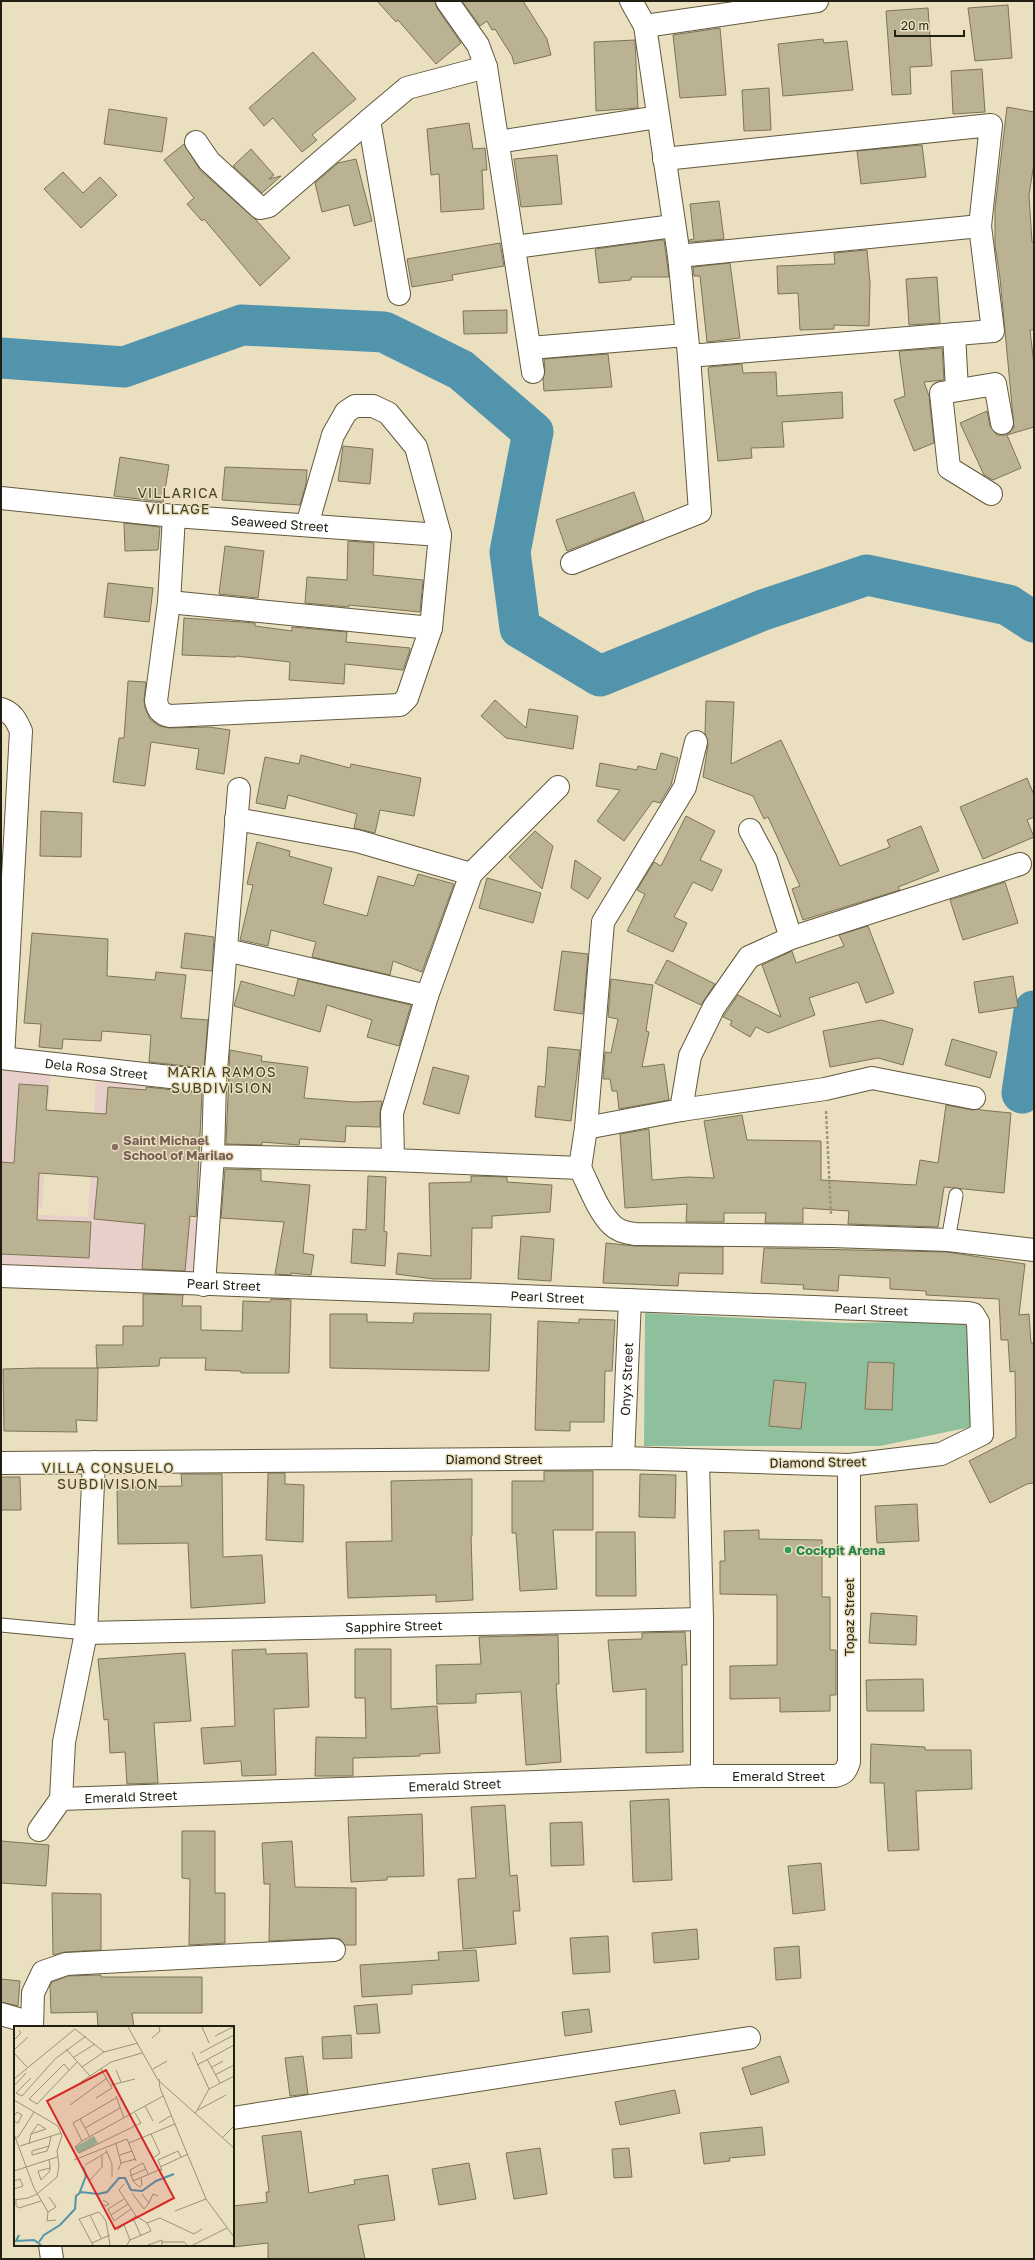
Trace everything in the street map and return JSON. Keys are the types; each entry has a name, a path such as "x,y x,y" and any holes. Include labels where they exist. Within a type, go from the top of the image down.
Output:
{"street":[{"path":"447,1 478,45 486,67 515,247 533,372"},
{"path":"572,563 700,512 690,356 686,335 679,256 673,226 645,26 631,1"},
{"path":"645,26 704,10 817,1"},
{"path":"196,142 209,161 260,208 269,206 407,88 486,67"},
{"path":"498,142 658,117"},
{"path":"369,120 399,294"},
{"path":"664,159 991,125 980,226 993,330 690,356"},
{"path":"515,247 673,226"},
{"path":"679,256 980,226"},
{"path":"954,334 957,390"},
{"path":"530,348 686,335"},
{"path":"991,494 949,468 941,393 995,384 1002,423"},
{"path":"174,516 169,602 156,701 158,709 163,714 170,716 400,705 407,698 431,628 440,535 416,447 388,414 373,406 355,406 346,412 342,417 333,435 306,525"},
{"name":"Seaweed Street","path":"1,498 174,516 440,535"},
{"path":"169,602 431,628"},
{"path":"1,709 10,712 16,719 21,731 2,1058"},
{"path":"696,742 684,786 603,922 586,1128 580,1168 606,1217 613,1226 623,1232 635,1234 832,1236 948,1240 1034,1250"},
{"path":"393,1160 392,1113 427,996 471,874 558,787"},
{"path":"204,1285 213,1156 215,1082 239,789"},
{"path":"236,819 357,841 471,874"},
{"path":"750,830 766,860 791,938"},
{"path":"681,1110 690,1056 714,1007 750,957 791,938 1020,864"},
{"path":"226,950 427,996"},
{"name":"Dela Rosa Street","path":"2,1058 215,1082"},
{"path":"586,1128 681,1110 825,1089 872,1078 974,1098"},
{"path":"213,1156 393,1160 580,1168"},
{"name":"Pearl Street","path":"1,1276 973,1314 978,1322 982,1434"},
{"name":"Onyx Street","path":"623,1458 630,1300"},
{"name":"Diamond Street","path":"1,1463 623,1458 698,1462 849,1465 941,1454 982,1434"},
{"path":"39,1830 61,1799 64,1742 86,1633 94,1462"},
{"path":"698,1462 702,1618 702,1776"},
{"name":"Topaz Street","path":"847,1769 849,1762 849,1465"},
{"name":"Sapphire Street","path":"86,1633 702,1618"},
{"name":"Emerald Street","path":"61,1799 702,1776 835,1776 842,1774 847,1769"},
{"path":"1,2014 32,2025 33,1993 43,1972 66,1964 334,1950"},
{"path":"234,2118 749,2038"},
{"path":"50,2246 52,2259"}],"lane":[{"path":"948,1240 956,1195"},
{"path":"1,1625 86,1633"}],"path":[{"path":"825,1089 832,1236"}],"shaded area":[{"path":"1,1067 51,1070 42,1209 1,1206"},
{"name":"Saint Michael School of Marilao","path":"96,1078 143,1082 134,1214 202,1220 194,1282 1,1267 1,1213 88,1217"}],"green space":[{"path":"645,1313 846,1323 970,1321 980,1425 880,1446 644,1446"}],"building":[{"path":"377,1 435,1 437,8 461,43 436,64 398,20 396,22"},
{"path":"462,1 523,1 547,39 551,55 514,64 512,56 495,29 492,30 487,21 480,26"},
{"path":"1008,5 1012,58 975,61 968,8"},
{"path":"928,8 932,66 910,67 911,94 892,95 886,11"},
{"path":"720,28 726,95 680,98 673,35"},
{"path":"823,39 824,43 847,41 853,90 783,96 778,44"},
{"path":"635,40 638,108 596,111 594,42"},
{"path":"313,52 356,99 312,135 317,140 302,152 273,118 264,126 249,108"},
{"path":"982,69 985,112 953,114 951,71"},
{"path":"769,88 771,130 744,131 742,90"},
{"path":"1007,107 1034,112 1034,163 1029,195 1032,242 1034,242 1034,330 1030,330 1034,365 1034,427 1007,435 1021,468 993,480 984,475 960,423 987,411 990,426 997,435 1005,435 1014,427 1000,278 995,245 995,208"},
{"path":"109,109 167,118 162,152 104,144"},
{"path":"469,123 473,149 485,148 487,170 482,170 484,209 441,212 439,174 431,175 427,129"},
{"path":"184,144 200,170 256,220 290,258 260,286 204,219 202,221 187,204 194,198 164,160"},
{"path":"922,145 926,177 861,184 857,151"},
{"path":"251,149 274,175 269,179 281,176 262,193 233,166"},
{"path":"557,155 562,204 521,207 514,159"},
{"path":"356,159 372,221 354,226 349,205 322,212 315,183 338,163"},
{"path":"63,172 83,193 100,177 117,195 81,228 44,189"},
{"path":"719,201 724,239 690,242 689,240 694,239 690,204"},
{"path":"664,240 669,277 631,277 631,280 599,283 595,249"},
{"path":"500,243 504,266 452,275 453,280 412,287 407,259"},
{"path":"867,250 870,283 869,326 834,325 834,329 800,330 798,293 778,294 777,266 835,264 834,253"},
{"path":"730,263 740,338 707,342 700,276 694,276 693,267"},
{"path":"937,277 940,323 909,325 906,279"},
{"path":"507,310 507,333 464,334 463,311"},
{"path":"942,348 944,380 924,382 929,396 934,443 914,451 894,400 905,396 899,351"},
{"path":"608,354 612,387 544,391 544,359"},
{"path":"742,364 743,373 776,372 777,396 842,392 843,418 782,422 784,447 751,448 752,458 718,461 708,369 709,367"},
{"path":"343,446 373,449 370,484 338,481"},
{"path":"120,457 169,465 163,502 114,496"},
{"path":"225,467 307,470 306,484 300,505 222,500"},
{"path":"634,492 644,521 567,551 556,520"},
{"path":"124,523 160,527 158,550 125,551"},
{"path":"348,541 374,543 373,575 423,580 420,612 349,605 349,607 305,603 307,577 347,580"},
{"path":"225,546 264,551 258,598 219,594"},
{"path":"108,583 153,588 149,622 104,617"},
{"path":"184,618 255,623 255,626 292,631 292,627 347,632 346,642 410,648 403,670 345,664 344,684 289,680 290,662 236,656 182,655"},
{"path":"128,681 146,682 144,700 145,708 150,719 159,726 170,728 209,727 230,730 224,774 196,769 199,749 151,742 145,786 113,782 119,738 124,738"},
{"path":"495,700 526,728 529,709 578,716 573,749 506,738 481,716"},
{"path":"706,701 734,702 731,764 781,740 840,866 890,847 887,840 921,826 939,871 898,887 900,890 803,920 792,889 800,886 768,817 764,819 753,796 703,777 708,745 705,733"},
{"path":"661,753 678,758 671,785 660,803 653,801 624,841 597,821 620,790 596,786 600,763 637,770 638,766 656,770"},
{"path":"301,755 350,768 351,764 421,778 414,816 380,810 375,833 354,828 357,814 288,795 285,809 256,803 265,757 299,764"},
{"path":"1027,778 1034,795 1034,817 1027,820 1034,837 983,859 960,807"},
{"path":"41,811 82,813 81,857 40,856"},
{"path":"686,816 715,831 700,860 722,870 712,891 693,882 674,917 687,923 673,952 627,931 645,894 637,890 654,862 661,866"},
{"path":"535,831 553,846 542,889 509,857"},
{"path":"257,842 290,851 289,856 332,868 323,904 367,916 378,876 414,886 418,874 454,884 422,972 393,961 390,975 312,957 316,942 271,930 268,946 240,940 253,885 247,884"},
{"path":"575,860 601,878 588,899 571,888"},
{"path":"487,878 541,893 533,923 479,908"},
{"path":"1005,882 1018,923 963,940 950,900"},
{"path":"868,926 894,993 866,1003 858,982 809,998 815,1015 768,1033 756,1027 750,1037 730,1025 732,1021 723,1017 738,995 781,1017 762,965 792,951 796,963 844,946 839,935"},
{"path":"32,933 108,939 107,976 155,980 156,972 186,975 181,1018 208,1020 204,1068 149,1062 151,1035 102,1031 101,1041 63,1039 62,1049 39,1047 41,1024 24,1023"},
{"path":"185,933 214,937 212,971 181,968"},
{"path":"562,951 588,954 583,1014 554,1010"},
{"path":"667,960 715,984 701,1005 655,983"},
{"path":"1013,976 1018,1007 979,1013 974,982"},
{"path":"298,979 411,1005 399,1046 367,1037 372,1020 327,1005 320,1032 234,1006 241,981 294,996"},
{"path":"611,979 653,985 646,1031 649,1032 642,1067 664,1064 669,1100 619,1109 617,1091 612,1091 610,1079 603,1079 605,1052 611,1053 618,1019 608,1017"},
{"path":"881,1020 913,1029 903,1065 878,1058 830,1067 823,1031"},
{"path":"952,1039 997,1052 990,1078 945,1065"},
{"path":"548,1047 580,1050 571,1121 535,1117 538,1086 545,1087"},
{"path":"230,1050 262,1056 261,1061 308,1067 304,1098 354,1102 382,1101 380,1127 346,1126 345,1142 300,1139 299,1145 262,1142 262,1145 226,1144"},
{"path":"433,1067 469,1076 459,1114 423,1104"},
{"path":"19,1084 48,1086 46,1110 106,1114 108,1087 146,1090 146,1087 202,1093 196,1217 190,1216 185,1271 142,1269 145,1224 94,1219 98,1177 39,1173 37,1220 91,1222 89,1258 1,1254 1,1162 14,1163"},
{"path":"946,1105 972,1110 980,1109 1011,1113 1004,1193 944,1187 938,1227 848,1224 849,1211 803,1208 803,1223 765,1223 766,1213 724,1213 724,1222 686,1222 687,1204 625,1208 620,1134 649,1129 652,1180 688,1177 714,1178 704,1121 742,1115 747,1140 821,1141 821,1180 916,1185 920,1160 938,1163"},
{"path":"225,1169 261,1170 261,1181 310,1185 303,1253 314,1255 311,1275 291,1273 291,1275 275,1274 284,1222 221,1218"},
{"path":"368,1176 386,1177 384,1231 387,1232 385,1266 351,1263 353,1229 366,1230"},
{"path":"471,1176 507,1177 507,1182 552,1185 550,1212 492,1216 492,1228 472,1228 471,1279 434,1279 396,1274 398,1253 431,1256 429,1183 471,1182"},
{"path":"521,1236 554,1239 551,1281 518,1279"},
{"path":"606,1243 635,1246 723,1247 723,1274 679,1273 678,1286 603,1283"},
{"path":"764,1248 947,1252 1025,1264 1019,1315 1029,1314 1031,1343 1034,1343 1034,1483 1027,1484 990,1503 969,1461 1016,1437 1015,1371 1010,1372 1008,1340 1001,1340 999,1299 926,1295 926,1291 890,1289 890,1278 839,1275 838,1291 803,1289 804,1285 761,1283"},
{"path":"143,1294 183,1295 182,1306 201,1306 201,1330 242,1331 243,1301 270,1302 271,1299 291,1300 289,1373 241,1373 241,1371 205,1370 206,1358 160,1358 159,1366 97,1368 96,1345 123,1345 123,1326 143,1326"},
{"path":"414,1313 491,1314 489,1371 330,1368 330,1314 367,1314 367,1322 413,1323"},
{"path":"579,1319 615,1320 612,1371 605,1371 604,1422 570,1422 570,1431 535,1430 538,1321 579,1323"},
{"path":"868,1362 894,1363 892,1410 865,1409"},
{"path":"98,1368 97,1421 76,1420 77,1432 4,1431 3,1369"},
{"path":"774,1380 806,1383 801,1429 769,1426"},
{"path":"544,1471 593,1471 593,1530 553,1530 557,1589 520,1591 516,1533 512,1533 512,1481 544,1481"},
{"path":"268,1473 285,1473 285,1484 304,1485 303,1542 266,1540"},
{"path":"181,1474 222,1474 223,1557 262,1555 265,1603 191,1608 188,1543 118,1544 117,1487 182,1486"},
{"path":"640,1474 676,1475 675,1518 639,1517"},
{"path":"1,1477 20,1477 21,1510 1,1510"},
{"path":"472,1479 471,1536 473,1600 436,1602 436,1595 348,1598 346,1542 392,1541 391,1481"},
{"path":"917,1504 919,1541 877,1543 875,1506"},
{"path":"759,1530 759,1539 822,1540 822,1597 830,1597 830,1650 836,1650 836,1695 830,1695 830,1711 780,1712 780,1698 730,1699 730,1666 777,1665 777,1595 720,1594 720,1561 725,1561 724,1531"},
{"path":"596,1532 635,1532 636,1596 596,1596"},
{"path":"871,1613 917,1616 916,1645 869,1643"},
{"path":"685,1632 687,1665 682,1665 683,1752 646,1753 646,1689 613,1692 608,1640 642,1639 642,1633"},
{"path":"558,1635 559,1684 556,1684 561,1762 526,1765 521,1692 476,1694 476,1703 437,1704 436,1665 481,1664 479,1637"},
{"path":"266,1649 266,1654 307,1653 309,1707 274,1709 276,1775 242,1776 241,1761 204,1764 201,1728 235,1726 232,1650"},
{"path":"355,1649 391,1649 391,1709 437,1706 440,1753 420,1754 420,1756 353,1758 353,1776 315,1776 316,1737 366,1738 365,1698 355,1698"},
{"path":"185,1653 191,1721 154,1723 158,1783 127,1784 125,1752 110,1753 108,1719 104,1720 98,1659"},
{"path":"923,1679 924,1711 867,1711 866,1680"},
{"path":"871,1744 925,1747 925,1750 971,1750 972,1789 916,1791 919,1850 888,1851 884,1783 870,1783"},
{"path":"669,1799 672,1880 633,1882 630,1801"},
{"path":"505,1805 510,1876 517,1875 520,1911 513,1911 516,1944 463,1949 458,1879 476,1878 471,1807"},
{"path":"422,1814 424,1876 387,1877 387,1880 351,1882 348,1817"},
{"path":"582,1822 584,1865 551,1866 550,1823"},
{"path":"182,1831 215,1831 215,1893 225,1893 225,1943 189,1945 190,1879 182,1878"},
{"path":"1,1841 49,1845 46,1886 1,1883"},
{"path":"292,1841 295,1887 356,1888 356,1945 345,1945 340,1939 333,1938 269,1941 270,1884 264,1884 262,1843"},
{"path":"821,1863 825,1910 793,1914 788,1866"},
{"path":"52,1893 101,1894 101,1950 65,1952 53,1955"},
{"path":"697,1929 699,1959 654,1963 652,1933"},
{"path":"608,1936 610,1972 573,1974 570,1938"},
{"path":"799,1946 801,1978 776,1980 774,1948"},
{"path":"476,1950 479,1981 412,1985 412,1994 362,1997 360,1965 439,1960 438,1952"},
{"path":"101,1975 101,1977 202,1977 202,2013 132,2013 134,2026 98,2026 97,2012 51,2013 50,1986 52,1982 68,1976"},
{"path":"1,1979 20,1981 18,2006 1,2002"},
{"path":"377,2004 380,2033 357,2034 354,2006"},
{"path":"589,2009 592,2032 565,2036 562,2012"},
{"path":"351,2035 352,2058 323,2059 322,2037"},
{"path":"303,2056 308,2094 290,2096 285,2058"},
{"path":"780,2056 789,2082 751,2095 742,2068"},
{"path":"675,2090 680,2113 620,2125 615,2102"},
{"path":"762,2127 765,2155 729,2158 730,2161 704,2164 700,2133"},
{"path":"301,2131 309,2193 355,2184 354,2180 388,2175 395,2220 358,2225 365,2259 268,2259 268,2243 233,2247 234,2206 267,2202 266,2192 269,2192 262,2136"},
{"path":"540,2148 547,2194 514,2199 506,2153"},
{"path":"629,2148 632,2177 614,2178 612,2149"},
{"path":"469,2163 476,2199 439,2205 432,2169"}],"waterway":[{"path":"1,358 124,367 242,325 384,332 461,370 533,432 510,552 520,628 600,676 763,610 867,575 1008,605 1034,622"},
{"path":"1022,1093 1034,1011"}],"place":[{"name":"Saint Michael School of Marilao","path":"115,1147"},
{"name":"Cockpit Arena","path":"788,1550"}],"district":[{"name":"VILLARICA VILLAGE","path":"178,502"},
{"name":"MARIA RAMOS SUBDIVISION","path":"222,1080"},
{"name":"VILLA CONSUELO SUBDIVISION","path":"108,1476"}]}
